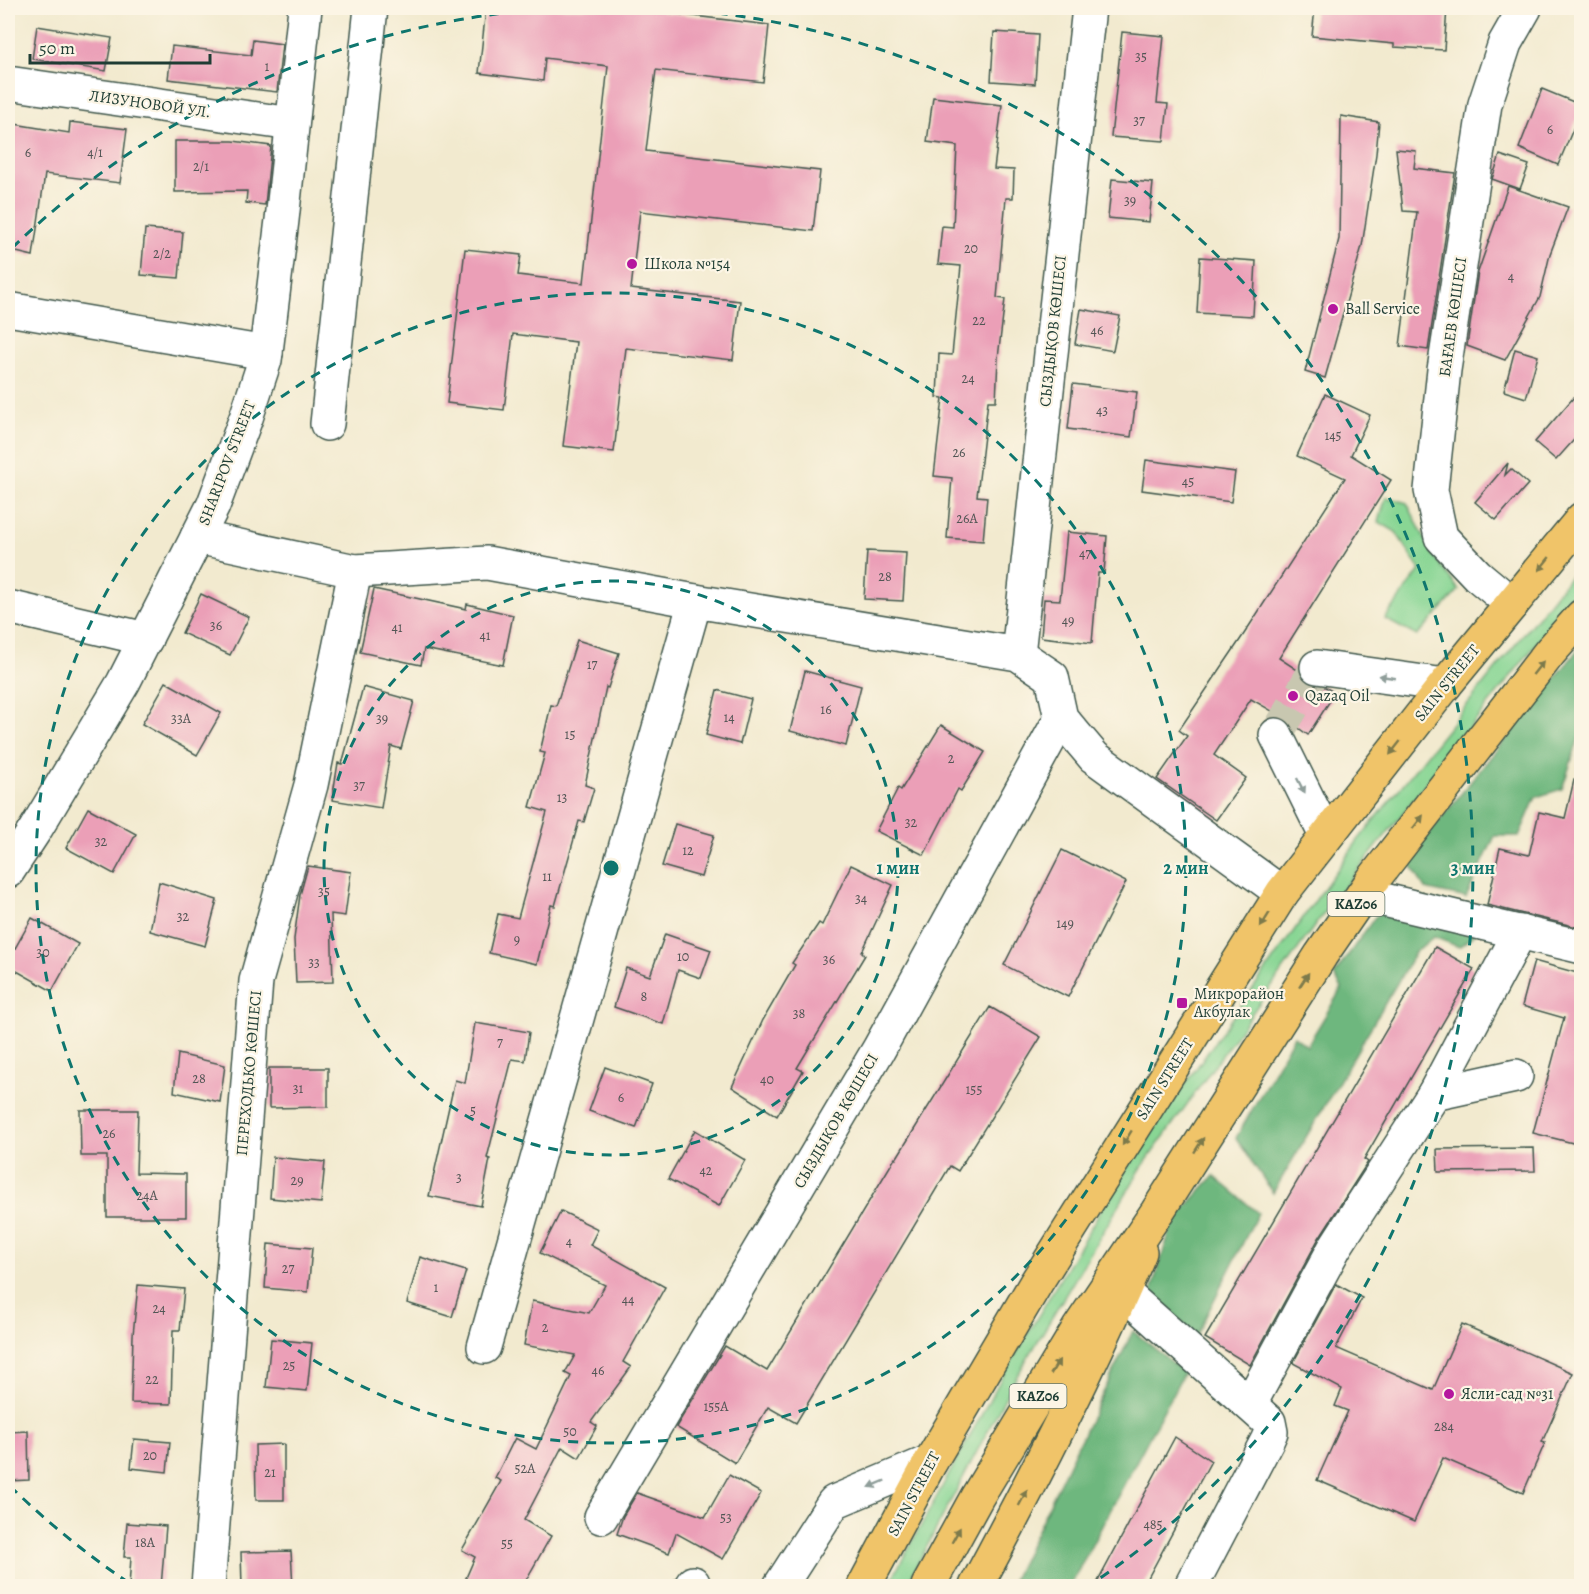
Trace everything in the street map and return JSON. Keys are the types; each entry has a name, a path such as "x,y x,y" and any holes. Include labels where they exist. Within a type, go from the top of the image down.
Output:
{"main road":[{"name":"SAIN STREET","path":"864,1587 931,1461 1036,1283 1282,892 1445,684 1581,519"},
{"name":"KАZ06","path":"928,1587 977,1497 1079,1328 1157,1212 1321,955 1363,895 1536,670 1581,616"},
{"path":"982,1578 1053,1443 1123,1292 1157,1212"}],"street":[{"name":"SHARIPOV STREET","path":"8,871 117,693 146,639 213,506 246,418 266,353 305,8"},
{"path":"327,424 371,8"},
{"name":"СЫЗДЫҚОВ КӨШЕСІ","path":"1017,654 1089,8"},
{"name":"БАҒАЕВ КӨШЕСІ","path":"1512,604 1477,574 1441,537 1431,490 1444,370 1485,104 1506,43 1525,8"},
{"name":"ЛИЗУНОВОЙ УЛ.","path":"8,83 292,124"},
{"path":"8,309 266,353"},
{"path":"197,537 355,571 487,563 695,601 1017,654 1052,677 1061,718 1094,756 1282,892"},
{"name":"ПЕРЕХОДЬКО КӨШЕСІ","path":"208,1587 256,981 311,784 355,571"},
{"path":"484,1347 695,601"},
{"path":"8,607 146,639"},
{"path":"1317,667 1445,684"},
{"name":"СЫЗДЫҚОВ КӨШЕСІ","path":"601,1517 879,1049 1061,718"},
{"path":"1276,735 1326,836"},
{"path":"1363,895 1581,947"},
{"path":"1250,1404 1335,1246 1434,1094 1520,933"},
{"path":"1434,1094 1516,1076"},
{"path":"1123,1292 1269,1422 1270,1432 1191,1587"},
{"path":"780,1587 834,1502 931,1461"}],"green space":[{"path":"1386,497 1407,503 1433,555 1459,590 1417,636 1385,619 1420,570 1396,532 1379,522"},
{"path":"1581,563 1581,587 1318,921 1140,1170 1014,1381 906,1586 888,1586 1002,1377 1127,1166 1359,839"},
{"path":"1581,646 1581,732 1562,789 1536,797 1519,836 1495,836 1466,898 1425,889 1408,859"},
{"path":"1387,909 1476,933 1459,947 1434,937 1416,951 1273,1193 1236,1138 1294,1036 1307,1046 1342,988 1334,975 1375,917"},
{"path":"1214,1176 1258,1213 1196,1336 1150,1295 1173,1221"},
{"path":"1133,1331 1184,1372 1070,1586 1010,1586"}],"building":[{"path":"486,8 662,8 661,12 769,25 763,82 656,70 646,151 820,171 813,231 640,211 631,289 740,301 733,360 626,348 614,452 563,446 576,342 513,334 504,410 447,403 465,249 521,255 518,275 584,283 608,66 545,58 543,81 479,73"},
{"path":"1315,8 1447,8 1444,50 1394,47 1394,44 1312,36"},
{"path":"37,26 112,38 106,71 32,59"},
{"path":"994,32 1038,35 1035,84 991,81"},
{"path":"1122,32 1164,36 1157,103 1168,104 1164,141 1111,137"},
{"path":"253,40 282,44 277,92 168,79 172,46 251,55"},
{"path":"1542,89 1581,105 1558,165 1519,148"},
{"path":"933,97 1002,105 994,169 1014,170 1013,198 1006,198 997,298 1005,299 996,401 988,401 977,496 987,497 983,541 947,538 952,478 934,476 943,398 937,397 939,354 952,355 961,266 938,264 942,226 953,227 957,146 927,142"},
{"name":"Ball Service","path":"1341,116 1379,122 1362,246 1325,378 1305,372 1339,239"},
{"path":"70,122 127,129 120,183 45,174 33,256 8,250 8,123 69,133"},
{"path":"175,141 233,141 271,146 265,205 246,203 247,191 175,192"},
{"path":"1396,149 1416,151 1414,168 1455,173 1428,350 1400,346 1417,212 1403,211"},
{"path":"1500,155 1529,165 1520,189 1492,179"},
{"path":"1112,179 1153,183 1149,222 1108,218"},
{"path":"1508,186 1568,207 1550,254 1540,297 1505,360 1467,346 1478,272"},
{"path":"145,229 183,232 179,278 141,275"},
{"path":"1200,257 1256,261 1253,316 1197,313"},
{"path":"1081,309 1120,316 1113,351 1075,344"},
{"path":"1515,349 1538,356 1526,398 1504,391"},
{"path":"1073,384 1137,392 1131,437 1068,429"},
{"path":"1581,389 1581,432 1556,460 1535,442"},
{"path":"1325,394 1370,415 1351,455 1391,480 1279,658 1299,671 1306,682 1325,687 1335,693 1308,735 1251,699 1214,755 1246,778 1216,820 1157,779 1187,736 1179,730 1345,478 1297,456"},
{"path":"1146,460 1235,472 1231,502 1142,490"},
{"path":"1508,463 1505,475 1511,469 1528,484 1496,520 1475,502"},
{"path":"1067,532 1107,536 1104,573 1098,573 1092,643 1041,637 1044,599 1060,600"},
{"path":"867,551 906,553 903,601 864,599"},
{"path":"374,589 466,609 467,604 513,615 503,665 424,649 421,665 360,652"},
{"path":"201,594 249,617 230,655 182,633"},
{"path":"577,640 619,653 608,688 606,687 585,785 594,788 584,822 579,821 555,906 551,905 537,964 489,953 498,914 518,918 547,812 530,807 545,753 540,752 551,705 556,706"},
{"path":"805,671 861,686 846,746 790,731"},
{"path":"166,682 221,713 197,755 142,724"},
{"path":"363,687 414,701 401,749 391,746 381,808 332,800 338,763 342,764"},
{"path":"717,690 751,699 740,744 706,735"},
{"path":"941,725 985,752 961,791 958,789 924,855 876,831 898,788 901,790"},
{"path":"1574,780 1581,781 1581,928 1487,905 1500,848 1529,855 1539,812 1565,818"},
{"path":"88,808 136,834 114,874 66,848"},
{"path":"675,824 714,835 701,877 662,866"},
{"path":"1062,850 1126,882 1068,997 1004,965"},
{"path":"851,865 893,885 862,952 865,955 797,1068 803,1071 777,1116 732,1087 763,1020 795,965 792,963 819,923 822,925"},
{"path":"308,866 351,872 345,916 331,914 333,982 296,983 294,939 300,895"},
{"path":"159,882 217,900 205,946 150,931"},
{"path":"32,918 78,944 52,991 8,966 8,961"},
{"path":"665,934 711,950 701,978 678,970 663,1024 614,1007 626,968 650,976"},
{"path":"1435,947 1474,969 1364,1159 1368,1162 1319,1238 1250,1365 1205,1338"},
{"path":"1534,961 1581,974 1581,1127 1577,1144 1533,1133 1564,1018 1522,1006"},
{"path":"990,1007 1041,1037 958,1171 950,1166 796,1423 768,1407 735,1463 676,1427 725,1346 767,1371 895,1158"},
{"path":"475,1023 529,1032 525,1061 512,1059 487,1158 490,1159 481,1206 429,1196 455,1080 465,1083"},
{"path":"178,1054 225,1065 220,1102 174,1092"},
{"path":"605,1067 652,1084 636,1128 589,1111"},
{"path":"269,1068 328,1068 328,1107 269,1108"},
{"path":"80,1110 138,1110 136,1173 186,1174 186,1217 107,1217 107,1156 81,1156"},
{"path":"695,1130 745,1160 719,1206 668,1179"},
{"path":"1534,1148 1535,1171 1438,1172 1437,1149"},
{"path":"273,1157 325,1162 321,1203 270,1198"},
{"path":"561,1211 598,1229 590,1245 665,1287 623,1362 631,1367 591,1422 597,1426 579,1458 562,1447 524,1520 551,1536 522,1587 462,1587 475,1557 462,1550 501,1481 495,1478 515,1438 536,1449 571,1376 565,1373 575,1355 524,1345 532,1301 589,1313 605,1285 540,1253"},
{"path":"268,1244 312,1248 308,1292 265,1288"},
{"path":"420,1257 466,1271 452,1317 407,1303"},
{"path":"1336,1284 1362,1298 1336,1348 1433,1390 1462,1324 1573,1373 1542,1442 1545,1443 1523,1493 1443,1458 1414,1522 1317,1480 1348,1411 1335,1406 1342,1389 1293,1363"},
{"path":"138,1285 184,1289 180,1330 173,1330 171,1404 131,1403 133,1335"},
{"path":"271,1339 312,1343 307,1391 266,1387"},
{"path":"28,1431 29,1480 8,1481 8,1432"},
{"path":"1175,1437 1211,1461 1143,1587 1095,1587"},
{"path":"134,1439 170,1442 167,1472 131,1468"},
{"path":"284,1444 284,1500 256,1500 255,1445"},
{"path":"729,1475 761,1493 723,1559 676,1533 669,1553 617,1534 623,1516 637,1493 705,1517"},
{"path":"127,1523 166,1526 161,1587 129,1587 131,1557 124,1557"},
{"path":"291,1551 293,1587 242,1587 241,1552"}],"tunnel":[{"path":"1276,735 1317,667"}],"place":[{"name":"Школа №154","path":"632,264"},
{"name":"Ball Service","path":"1333,309"},
{"name":"Qazaq Oil","path":"1293,696"},
{"name":"Микрорайон Акбулак","path":"1182,1003"},
{"name":"Ясли-сад №31","path":"1449,1394"}]}
